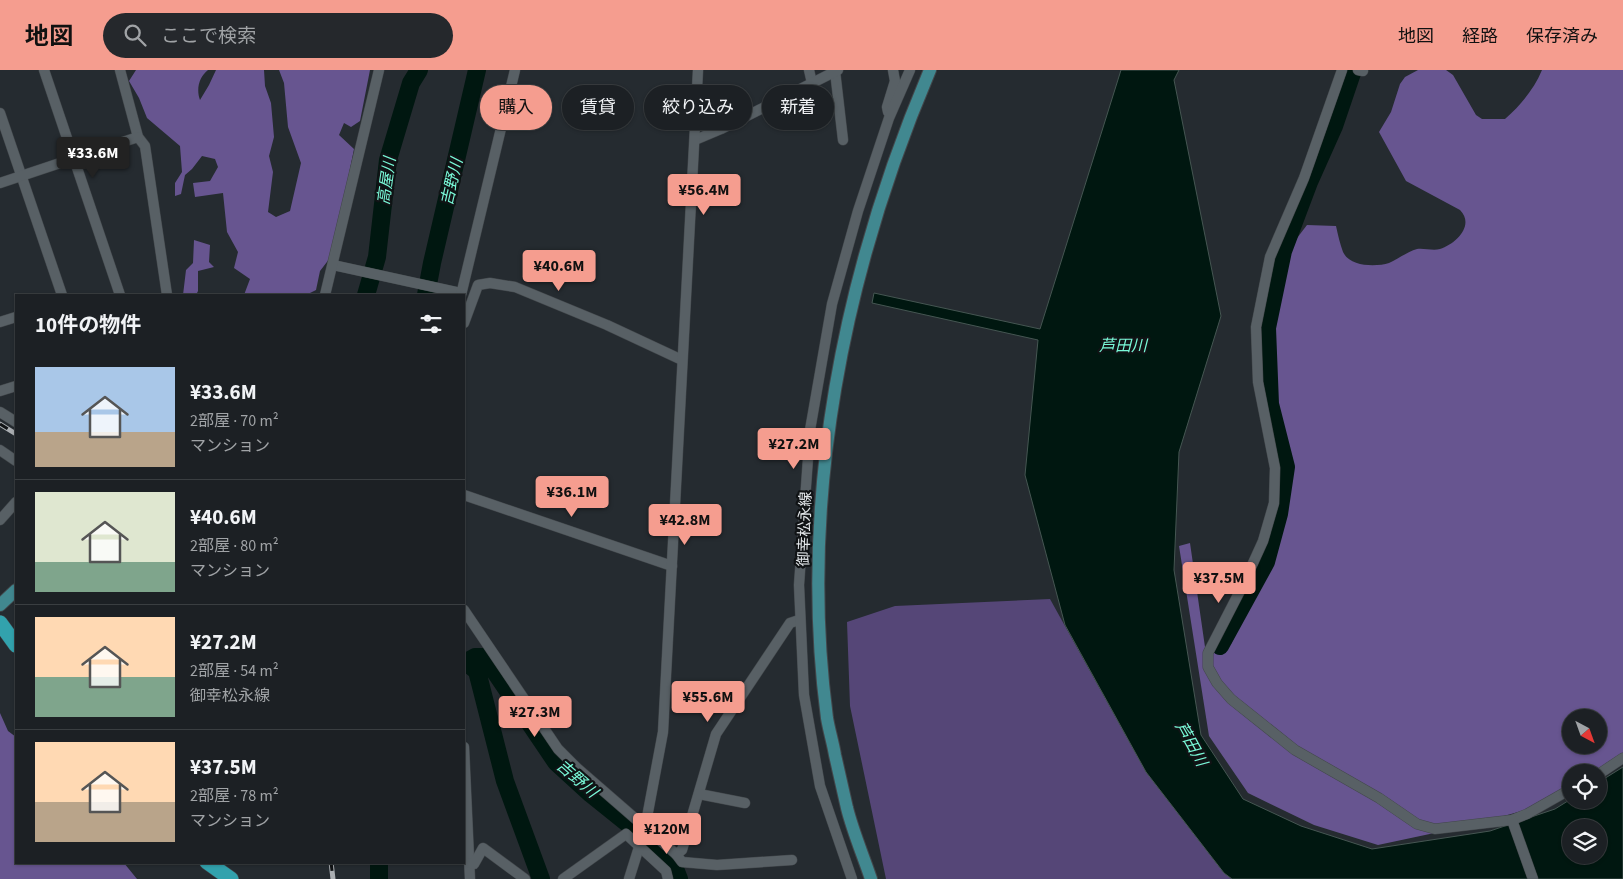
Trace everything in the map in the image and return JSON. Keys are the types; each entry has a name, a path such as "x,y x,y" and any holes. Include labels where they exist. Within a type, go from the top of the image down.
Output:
{"highway":[{"path":"0,623 15,644"},
{"path":"210,864 231,879"}],"main road":[{"name":"御幸松永線","path":"871,879 847,809 828,720 820,646 823,483 837,381 866,248 891,170 930,70"},
{"path":"0,605 15,591"}],"street":[{"path":"44,70 120,294"},
{"path":"120,70 138,137 145,146 167,294"},
{"path":"326,294 379,70"},
{"path":"333,265 461,294 515,70"},
{"path":"628,879 645,828 664,732 698,70"},
{"path":"809,70 812,83"},
{"path":"889,118 887,107 895,81 893,70"},
{"path":"852,879 820,786 804,695 799,620 799,585 810,430 832,304 858,211 889,118 910,70"},
{"path":"1342,70 1307,170 1270,257 1256,328 1258,382 1275,468 1274,503 1263,541 1244,585 1208,653 1208,667 1217,683 1231,699 1295,750 1380,798 1417,824 1435,829 1512,820 1527,814 1562,794"},
{"path":"695,140 837,71 843,140"},
{"path":"0,113 62,294"},
{"path":"0,183 138,137"},
{"path":"465,320 478,285 490,283 515,287 607,325 682,360"},
{"path":"0,322 15,317"},
{"path":"0,391 15,386"},
{"path":"0,412 15,421"},
{"path":"0,450 15,460"},
{"path":"465,494 672,566"},
{"path":"0,520 15,503"},
{"path":"465,611 558,749 577,768 676,854 682,862 717,865 792,860"},
{"path":"676,854 682,850 716,734 790,623 799,620"},
{"path":"1607,769 1623,758"},
{"path":"465,766 470,879"},
{"path":"699,794 745,803"},
{"path":"1512,820 1533,879"},
{"path":"563,879 626,834 666,872 668,879"},
{"path":"470,863 474,864 483,848 525,879"}],"shaded area":[{"path":"136,70 208,70 202,76 199,83 198,92 200,100 216,70 264,70 265,86 271,103 274,137 269,156 273,172 268,212 276,217 290,211 301,163 288,127 284,83 279,70 370,70 360,121 351,127 344,123 339,135 354,149 333,254 320,271 316,290 308,294 244,294 250,279 234,268 238,252 227,232 223,193 195,197 193,183 210,181 218,167 215,159 202,156 185,175 181,194 175,196 175,183 182,172 180,146 147,118 139,98 129,81"},
{"path":"1418,70 1446,70 1453,75 1476,115 1482,119 1505,119 1526,96 1542,70 1623,70 1623,759 1607,768 1607,764 1562,764 1562,796 1550,803 1472,825 1378,845 1314,825 1248,793 1209,736 1179,546 1190,543 1206,654 1231,644 1269,564 1289,473 1271,378 1269,337 1294,242 1307,225 1336,226 1346,257 1351,261 1364,265 1389,263 1417,249 1440,249 1452,243 1462,233 1465,222 1460,210 1406,181 1379,132 1391,112 1400,84 1405,77"},
{"path":"194,240 210,245 209,262 214,267 198,271 196,294 183,294 186,270 193,263"},
{"path":"1050,599 1146,772 1224,873 1232,879 886,879 850,706 847,622 895,606"},
{"path":"0,713 8,731 15,736 15,864 125,864 137,879 0,879"}],"water":[{"name":"芦田川","path":"1121,70 1179,70 1174,80 1221,316 1179,452 1174,570 1201,735 1243,799 1301,826 1372,849 1490,831 1555,809 1562,805 1562,809 1607,809 1607,777 1623,767 1623,879 1232,879 1224,873 1146,772 1065,625 1025,475 1038,340 872,303 874,293 1040,329"}],"waterway":[{"name":"高屋川","path":"366,294 377,257 388,160 411,83 419,70"},
{"name":"吉野川","path":"426,294 477,70"},
{"path":"1220,646 1266,562 1279,514 1286,467 1270,404 1267,328 1283,251 1309,182 1334,126 1353,70"},
{"name":"吉野川","path":"541,879 505,781 477,671 466,662 475,657 485,657 556,762 591,794 647,839 674,866 679,879"},
{"name":"高屋川","path":"379,864 379,879"}],"railway":[{"path":"0,424 15,433"},
{"path":"331,864 333,879"}]}
